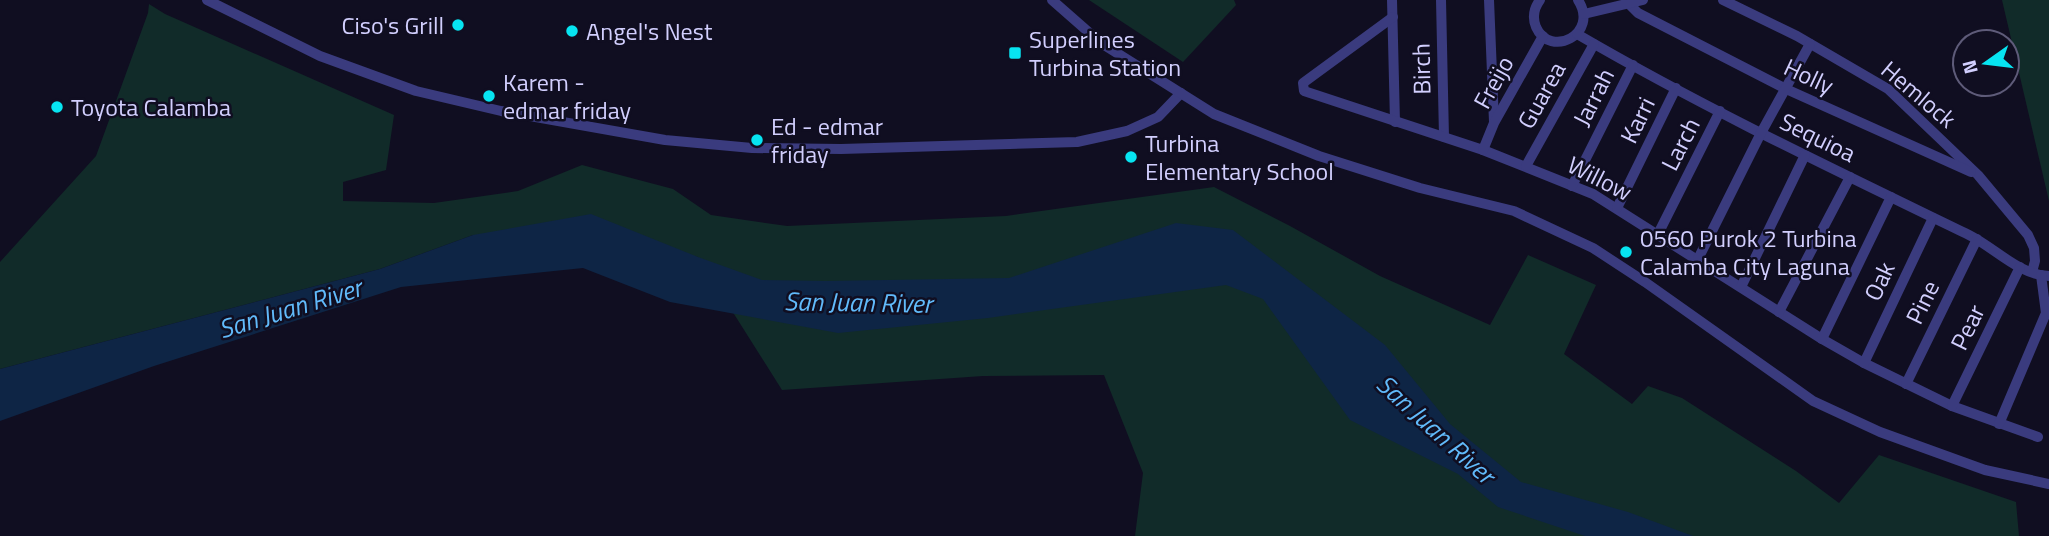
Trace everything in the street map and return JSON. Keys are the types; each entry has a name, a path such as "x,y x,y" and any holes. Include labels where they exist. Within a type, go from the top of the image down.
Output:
{"street":[{"path":"207,0 320,56 416,91 500,111 678,141 752,148 841,149 1077,142 1127,131 1158,117 1181,93"},
{"path":"1052,0 1101,43 1214,114 1319,156 1420,188 1514,211 1593,248 1813,401 1880,432 1985,470 2049,484"},
{"path":"1392,0 1395,121"},
{"name":"Birch","path":"1441,0 1444,137"},
{"path":"1489,0 1494,123"},
{"path":"1540,0 1535,8 1535,24 1543,36 1557,42 1577,34 1581,28 1584,14 1578,0"},
{"path":"1584,14 1643,0"},
{"name":"Hemlock","path":"1723,0 1810,44 1888,89 1978,175 2028,235 2034,248 2046,313 1999,424"},
{"name":"Holly","path":"1629,4 1638,13 1786,89 1978,175"},
{"name":"Willow","path":"1393,17 1303,83 1304,91 1483,150 1593,194 1864,363 1952,406 2038,437"},
{"name":"Sequioa","path":"1577,34 1761,133 1977,239 2020,267 2040,274"},
{"name":"Freijo","path":"1483,150 1494,123 1543,36"},
{"name":"Guarea","path":"1526,166 1594,44"},
{"path":"1698,259 1761,133 1810,44"},
{"name":"Jarrah","path":"1573,186 1633,65"},
{"name":"Karri","path":"1618,208 1676,88"},
{"name":"Larch","path":"1658,234 1720,111"},
{"path":"1741,287 1805,155"},
{"path":"1779,312 1850,177"},
{"path":"1822,339 1891,197"},
{"name":"Oak","path":"1864,363 1933,218"},
{"name":"Pine","path":"1906,384 1977,239"},
{"name":"Pear","path":"1952,406 2020,267"}],"green space":[{"path":"1089,0 1234,0 1236,5 1183,62"},
{"path":"2002,0 2049,0 2049,201 2021,81 2021,28 2009,28"},
{"path":"149,4 165,14 394,115 386,170 343,182 343,201 434,203 518,191 582,165 673,189 711,215 787,226 1006,216 1214,187 1380,276 1490,325 1528,255 1596,285 1564,354 1632,404 1648,386 1682,398 1796,471 1839,503 1879,455 2016,502 2019,536 1135,536 1143,473 1104,375 983,376 782,390 698,257 473,235 380,269 0,369 0,262 96,156"}],"water":[{"name":"San Juan River","path":"591,214 762,280 1009,278 1176,223 1233,230 1385,345 1450,424 1521,482 1628,512 1693,536 1585,536 1498,507 1458,474 1350,420 1263,299 1226,285 988,318 838,333 670,302 583,268 401,287 154,366 0,421 0,369 380,269 473,235"}],"place":[{"name":"Ciso's Grill","path":"458,25"},
{"name":"Angel's Nest","path":"572,31"},
{"name":"Superlines Turbina Station","path":"1015,53"},
{"name":"Karem - edmar friday","path":"489,96"},
{"name":"Toyota Calamba","path":"57,107"},
{"name":"Ed - edmar friday","path":"757,140"},
{"name":"Turbina Elementary School","path":"1131,157"},
{"name":"0560 Purok 2 Turbina Calamba City Laguna","path":"1626,252"}]}
